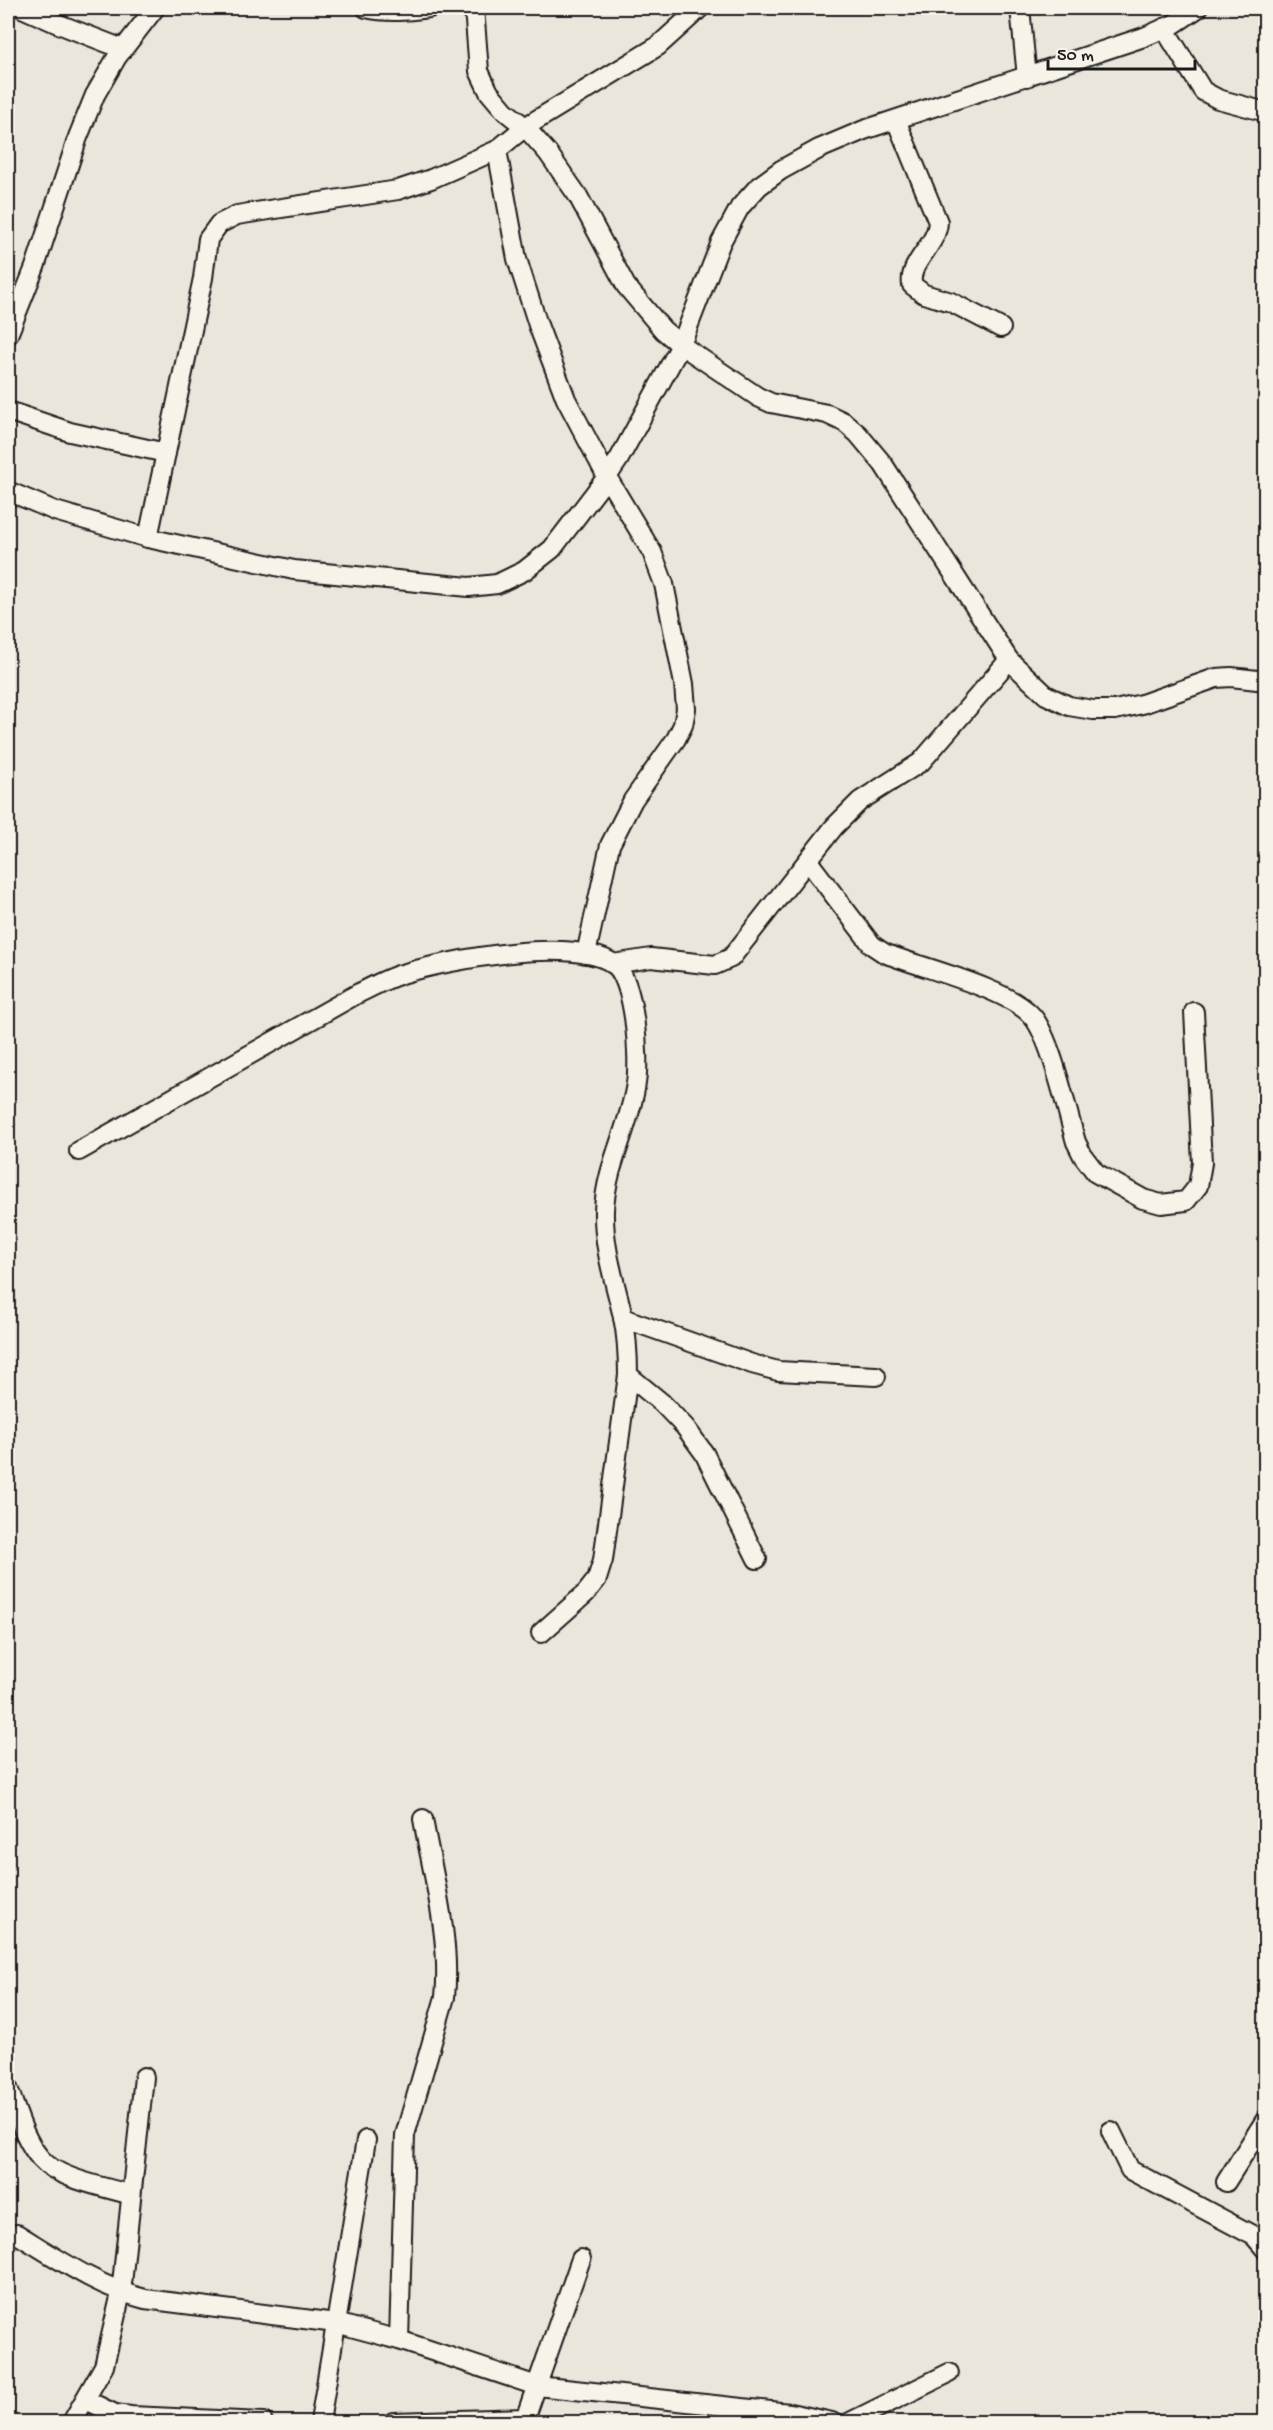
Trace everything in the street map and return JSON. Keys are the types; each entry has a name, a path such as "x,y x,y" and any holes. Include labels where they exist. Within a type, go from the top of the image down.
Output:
{"street":[{"path":"22,8 123,49"},
{"path":"8,335 35,267 91,106 123,49 155,8"},
{"path":"366,8 405,12 429,8"},
{"path":"474,8 479,71 489,92 548,153 579,196 626,286 663,330 681,345 758,397 827,414 844,422 858,434 883,464 1009,660 1046,695 1069,706 1092,710 1114,710 1142,704 1216,678 1231,676 1266,681"},
{"path":"148,538 208,239 219,224 237,215 398,190 496,150 525,127 658,46 700,8"},
{"path":"1020,8 1027,77"},
{"path":"8,491 55,511 148,538 294,570 469,586 497,584 524,572 552,549 619,459 681,345 721,242 740,207 759,186 819,148 1164,28 1198,8"},
{"path":"1164,28 1203,91 1218,99 1266,112"},
{"path":"896,120 938,222 936,237 911,278 912,285 924,294 951,302 1000,328"},
{"path":"496,150 524,286 566,399 607,477 652,552 664,584 684,684 686,709 683,725 676,739 633,800 610,845 586,954"},
{"path":"8,411 70,432 166,453"},
{"path":"613,964 651,958 715,964 731,958 834,827 860,801 921,762 1009,660"},
{"path":"808,861 872,945 884,953 997,993 1017,1002 1033,1016 1045,1036 1076,1142 1083,1156 1096,1173 1143,1198 1161,1204 1186,1202 1198,1186 1203,1163 1194,1012"},
{"path":"79,1151 357,994 399,974 448,961 494,954 539,951 586,954 613,964 621,971 630,1000 638,1058 636,1083 610,1169 604,1213 609,1261 628,1346 628,1375 603,1560 597,1580 586,1593 541,1633"},
{"path":"623,1318 778,1371 876,1376"},
{"path":"628,1375 662,1402 685,1427 704,1453 758,1559"},
{"path":"399,2340 405,2135 446,1996 448,1973 446,1949 423,1819"},
{"path":"72,2422 105,2366 121,2293 144,2078"},
{"path":"8,2088 28,2141 42,2161 62,2174 131,2195"},
{"path":"1226,2182 1266,2119"},
{"path":"1111,2131 1130,2170 1254,2236 1266,2250"},
{"path":"320,2422 366,2140"},
{"path":"17,2234 121,2293 145,2299 336,2323 399,2340 537,2386 770,2410 822,2418 832,2422"},
{"path":"393,2422 525,2420 580,2259"},
{"path":"850,2422 949,2373"},
{"path":"86,2400 115,2414 131,2416 263,2422"}]}
